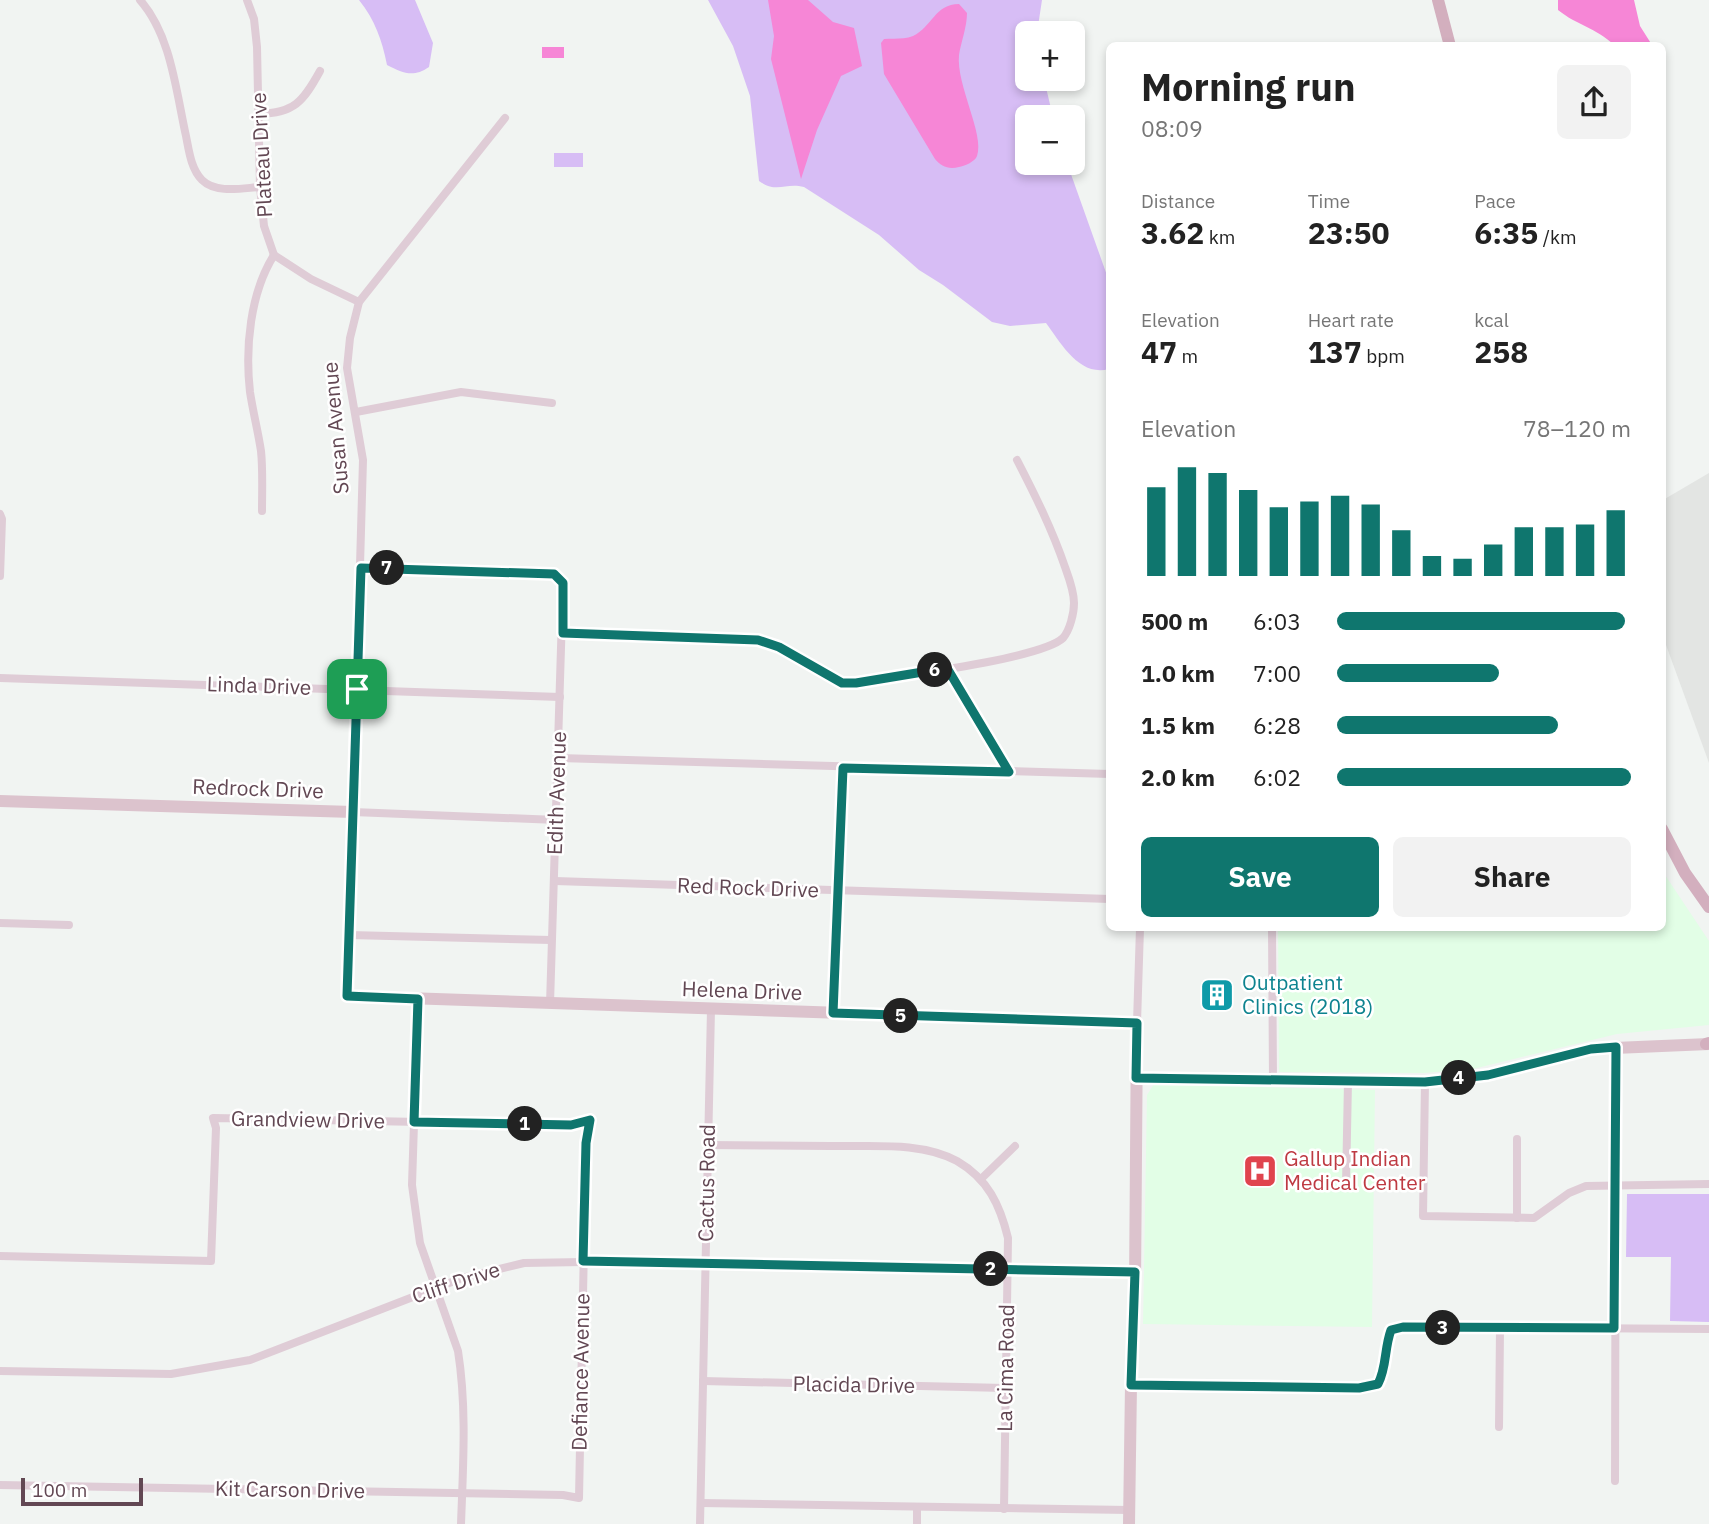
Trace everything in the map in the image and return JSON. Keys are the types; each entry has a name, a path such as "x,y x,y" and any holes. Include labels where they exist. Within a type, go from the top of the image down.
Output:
{"main road":[{"path":"1438,0 1449,42"},
{"name":"Redrock Drive","path":"0,801 353,812"},
{"name":"Susan Avenue","path":"347,996 353,812"},
{"path":"1666,837 1685,873 1709,907"},
{"name":"Helena Drive","path":"347,996 1137,1023"},
{"path":"1129,1517 1137,1023"},
{"path":"1136,1078 1425,1082 1488,1075 1591,1049 1708,1044"}],"street":[{"path":"140,0 153,15 166,47 192,164 203,182 222,189 260,187"},
{"name":"Plateau Drive","path":"247,0 254,19 257,47 260,187 264,226 274,255"},
{"path":"259,114 280,114 293,107 311,88 320,71"},
{"name":"Susan Avenue","path":"353,812 363,460 347,369 350,338 359,302 505,118"},
{"path":"262,511 261,453 250,392 248,356 253,315 266,269 274,255 311,279 359,302"},
{"path":"356,412 461,392 552,403"},
{"path":"563,633 758,640 779,647 842,683 947,668 1045,649 1062,638 1069,627 1074,603 1053,530 1017,460"},
{"path":"0,576 1,516"},
{"name":"Edith Avenue","path":"361,568 554,574 563,583 550,1004"},
{"path":"947,668 1009,772"},
{"name":"Linda Drive","path":"0,678 560,697"},
{"path":"559,758 1106,774"},
{"path":"833,1013 843,768"},
{"name":"Redrock Drive","path":"353,812 556,820"},
{"name":"Red Rock Drive","path":"555,881 1106,899"},
{"path":"0,923 69,925"},
{"path":"1137,1023 1140,931"},
{"path":"1272,931 1273,1081"},
{"path":"349,935 551,940"},
{"path":"418,999 412,1185 420,1243 458,1352 460,1365 463,1402 461,1524"},
{"name":"Cactus Road","path":"700,1524 711,1009"},
{"path":"1615,1481 1616,1047"},
{"path":"1346,1185 1348,1081"},
{"path":"1425,1082 1423,1216 1534,1218 1569,1193 1586,1186 1709,1184"},
{"name":"Grandview Drive","path":"0,1256 211,1261 216,1128 213,1118 571,1125 590,1120"},
{"name":"Defiance Avenue","path":"579,1498 586,1143 590,1120"},
{"path":"1517,1139 1517,1218"},
{"name":"La Cima Road","path":"707,1144 901,1147 934,1152 957,1161 981,1179 998,1203 1008,1238 1004,1509"},
{"path":"981,1179 1015,1146"},
{"name":"Cliff Drive","path":"0,1371 172,1374 228,1365 250,1360 462,1278 504,1266 583,1261 1135,1272"},
{"path":"1131,1385 1359,1388 1378,1384 1385,1371 1385,1346 1391,1330 1403,1327 1709,1329"},
{"path":"1499,1427 1500,1329"},
{"name":"Placida Drive","path":"703,1381 1005,1388"},
{"name":"Kit Carson Drive","path":"0,1485 563,1495 579,1498"},
{"path":"701,1503 1004,1509 1129,1517"},
{"path":"917,1507 917,1524"}],"shaded area":[{"path":"359,0 415,0 433,43 429,67 408,73 387,65 377,31"},
{"path":"708,0 1042,0 1039,21 1015,21 1015,91 1047,91 1050,105 1015,105 1015,175 1071,175 1106,273 1106,369 1089,368 1080,363 1046,323 1010,326 992,322 919,270 879,235 804,187 771,187 759,181 750,96 733,46"},
{"path":"768,0 808,0 833,22 854,28 862,66 841,76 817,130 801,179 771,59 774,36"},
{"path":"1558,0 1634,0 1640,26 1650,42 1610,42 1558,10"},
{"path":"959,4 967,13 959,67 978,147 974,160 964,166 948,168 935,159 884,74 881,43 884,39 913,36 944,8"},
{"path":"542,47 564,47 564,58 542,58"},
{"path":"554,153 583,153 583,167 554,167"},
{"path":"1709,473 1709,763 1666,645 1666,498"},
{"path":"1666,876 1709,941 1709,1025 1617,1034 1473,1069 1424,1073 1279,1072 1278,931 1666,931"},
{"name":"Gallup Indian Medical Center","path":"1154,1084 1375,1090 1372,1327 1143,1324 1147,1095"},
{"path":"1627,1194 1709,1194 1709,1322 1670,1321 1671,1257 1626,1257"}],"place":[{"name":"Outpatient Clinics (2018)","path":"1217,995"},
{"name":"Gallup Indian Medical Center","path":"1260,1171"}],"route":[{"path":"361,568 554,574 563,583 563,633 758,640 779,647 842,683 947,668 1009,772 843,768 833,1013 1137,1023 1136,1078 1425,1082 1488,1075 1591,1049 1616,1047 1614,1328 1403,1327 1391,1330 1385,1346 1385,1371 1378,1384 1359,1388 1131,1385 1135,1272 583,1261 586,1143 590,1120 571,1125 414,1122 418,999 347,996 357,689 361,568"}]}
